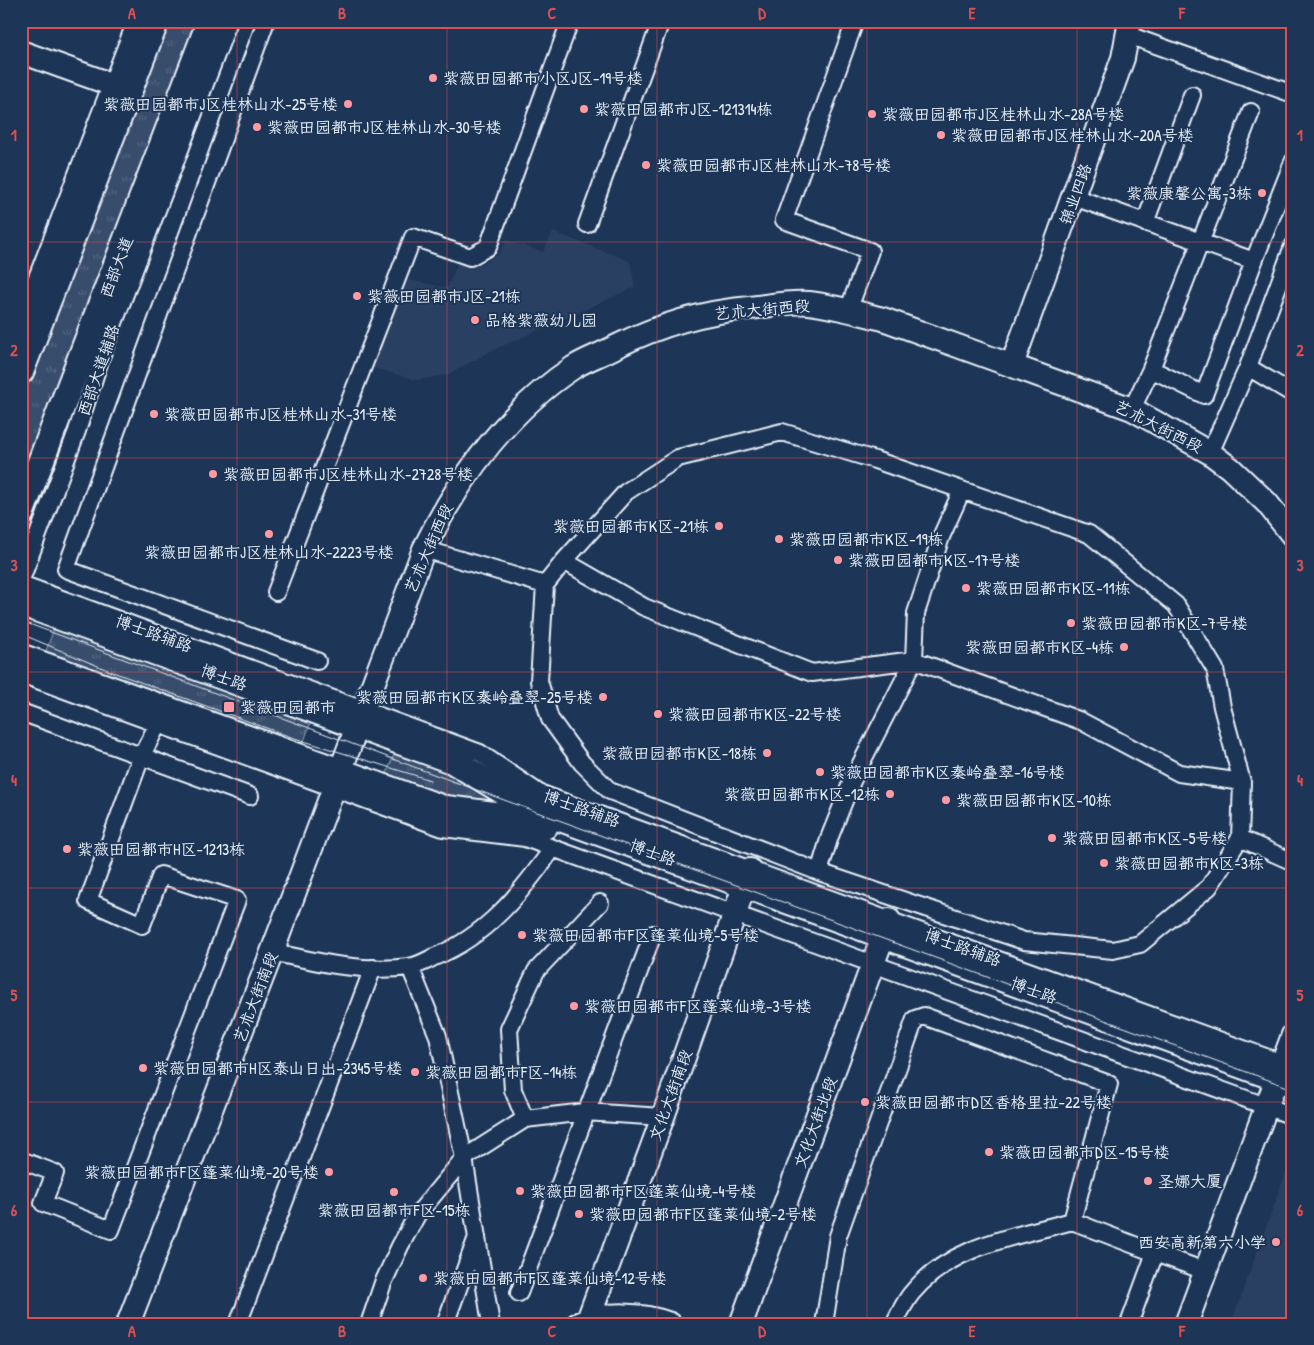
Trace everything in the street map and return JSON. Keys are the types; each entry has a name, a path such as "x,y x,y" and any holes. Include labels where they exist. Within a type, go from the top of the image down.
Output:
{"main road":[{"path":"21,371 118,94 156,21"},
{"name":"西部大道","path":"21,513 210,21"},
{"name":"博士路","path":"21,603 361,717 453,761 523,803 742,891 1282,1084"},
{"name":"博士路","path":"21,657 337,781 442,808 514,818 540,824 742,891"}],"street":[{"path":"21,319 118,94 136,21"},
{"name":"西部大道辅路","path":"21,580 77,431 101,357 229,21"},
{"path":"266,21 66,569 317,661"},
{"path":"276,592 412,236 470,257 488,247 570,21"},
{"path":"587,224 661,21"},
{"path":"848,311 870,252 784,220 855,21"},
{"path":"1129,28 1293,94"},
{"name":"锦业四路","path":"1012,365 1123,58 1129,28"},
{"path":"21,52 118,94"},
{"path":"21,64 118,94"},
{"path":"1145,223 1192,96"},
{"path":"1132,409 1151,369 1251,112"},
{"path":"1151,369 1204,395 1293,162"},
{"path":"1074,197 1254,261"},
{"path":"1210,453 1248,367 1293,246"},
{"name":"艺术大街西段","path":"361,717 424,549 443,510 486,449 511,419 532,400 575,367 659,327 719,311 807,303 883,319 1132,409 1210,453 1230,468 1267,503 1293,536"},
{"path":"1248,367 1293,394"},
{"path":"782,432 962,490 1089,534 1176,605 1214,669 1242,782 1240,838 1209,887 1140,944 1113,950 1024,941 819,872 610,791 582,763 550,720 539,681 545,585 626,492 678,458 782,432"},
{"path":"819,872 830,836 852,781 914,660 916,614 941,536 962,490"},
{"path":"424,549 545,585"},
{"path":"564,561 644,608 812,673 914,660 1081,721 1179,773 1242,782"},
{"name":"博士路辅路","path":"21,584 361,717"},
{"path":"21,674 158,724 337,781 443,828 525,838 553,848 742,891"},
{"path":"21,712 141,758 250,796"},
{"name":"艺术大街南段","path":"128,1324 361,717"},
{"path":"21,1160 55,1173 43,1204 111,1230 238,900 161,875 142,925 88,901 141,758 158,724"},
{"path":"1240,838 1293,862"},
{"path":"272,952 342,967 410,967 445,953 478,932 503,912 523,890 553,848"},
{"name":"文化大街南段","path":"583,1322 663,1117 742,891"},
{"path":"525,1119 513,1090 509,1029 536,971 600,903"},
{"path":"518,1294 653,934"},
{"name":"文化大街北段","path":"741,1324 881,942"},
{"path":"410,967 438,1036 464,1158 491,1324"},
{"path":"238,1324 373,968"},
{"path":"824,1324 838,1236 915,1019 924,1016 1109,1084 1072,1221"},
{"path":"1186,1324 1205,1271 1282,1084 1293,1035"},
{"path":"1282,1084 1293,1116"},
{"path":"369,1324 383,1283 417,1215 464,1158 525,1119 585,1112 663,1117"},
{"path":"894,1324 911,1294 942,1265 968,1250 1072,1221 1205,1271"},
{"path":"445,1324 478,1235"},
{"path":"1129,1324 1154,1253"},
{"path":"583,1322 606,1316 625,1316 664,1323"}],"shaded area":[{"name":"品格紫薇幼儿园","path":"553,232 630,261 635,287 489,352 447,375 416,380 371,367 405,279 447,288 458,263 469,267 484,263 499,254 506,240 543,252"},
{"name":"西安高新第六小学","path":"1293,1159 1293,1324 1231,1324 1290,1161"}],"green space":[{"path":"167,21 198,21 21,483 21,401"},
{"path":"55,625 312,719 302,747 45,654"},
{"path":"396,749 496,793 490,807 457,801 385,778"}],"tram line":[{"path":"21,621 1293,1089"},
{"path":"21,634 110,671 291,737 430,780"}],"place":[{"name":"紫薇田园都市小区J区-19号楼","path":"433,78"},
{"name":"紫薇田园都市J区桂林山水-25号楼","path":"348,104"},
{"name":"紫薇田园都市J区-121314栋","path":"584,109"},
{"name":"紫薇田园都市J区桂林山水-28A号楼","path":"872,114"},
{"name":"紫薇田园都市J区桂林山水-30号楼","path":"257,127"},
{"name":"紫薇田园都市J区桂林山水-20A号楼","path":"941,135"},
{"name":"紫薇田园都市J区桂林山水-78号楼","path":"646,165"},
{"name":"紫薇康馨公寓-3栋","path":"1262,193"},
{"name":"紫薇田园都市J区-21栋","path":"357,296"},
{"name":"品格紫薇幼儿园","path":"475,320"},
{"name":"紫薇田园都市J区桂林山水-31号楼","path":"154,414"},
{"name":"紫薇田园都市J区桂林山水-2728号楼","path":"213,474"},
{"name":"紫薇田园都市K区-21栋","path":"719,526"},
{"name":"紫薇田园都市J区桂林山水-2223号楼","path":"269,534"},
{"name":"紫薇田园都市K区-19栋","path":"779,539"},
{"name":"紫薇田园都市K区-17号楼","path":"838,560"},
{"name":"紫薇田园都市K区-11栋","path":"966,588"},
{"name":"紫薇田园都市K区-7号楼","path":"1071,623"},
{"name":"紫薇田园都市K区-4栋","path":"1124,647"},
{"name":"紫薇田园都市K区秦岭叠翠-25号楼","path":"603,697"},
{"name":"紫薇田园都市","path":"229,707"},
{"name":"紫薇田园都市K区-22号楼","path":"658,714"},
{"name":"紫薇田园都市K区-18栋","path":"767,753"},
{"name":"紫薇田园都市K区秦岭叠翠-16号楼","path":"820,772"},
{"name":"紫薇田园都市K区-12栋","path":"890,794"},
{"name":"紫薇田园都市K区-10栋","path":"946,800"},
{"name":"紫薇田园都市K区-5号楼","path":"1052,838"},
{"name":"紫薇田园都市H区-1213栋","path":"67,849"},
{"name":"紫薇田园都市K区-3栋","path":"1104,863"},
{"name":"紫薇田园都市F区蓬莱仙境-5号楼","path":"522,935"},
{"name":"紫薇田园都市F区蓬莱仙境-3号楼","path":"574,1006"},
{"name":"紫薇田园都市H区泰山日出-2345号楼","path":"143,1068"},
{"name":"紫薇田园都市F区-14栋","path":"415,1072"},
{"name":"紫薇田园都市D区香格里拉-22号楼","path":"865,1102"},
{"name":"紫薇田园都市D区-15号楼","path":"989,1152"},
{"name":"紫薇田园都市F区蓬莱仙境-20号楼","path":"329,1172"},
{"name":"圣娜大厦","path":"1148,1181"},
{"name":"紫薇田园都市F区蓬莱仙境-4号楼","path":"520,1191"},
{"name":"紫薇田园都市F区-15栋","path":"394,1192"},
{"name":"紫薇田园都市F区蓬莱仙境-2号楼","path":"579,1214"},
{"name":"西安高新第六小学","path":"1276,1242"},
{"name":"紫薇田园都市F区蓬莱仙境-12号楼","path":"423,1278"}]}
